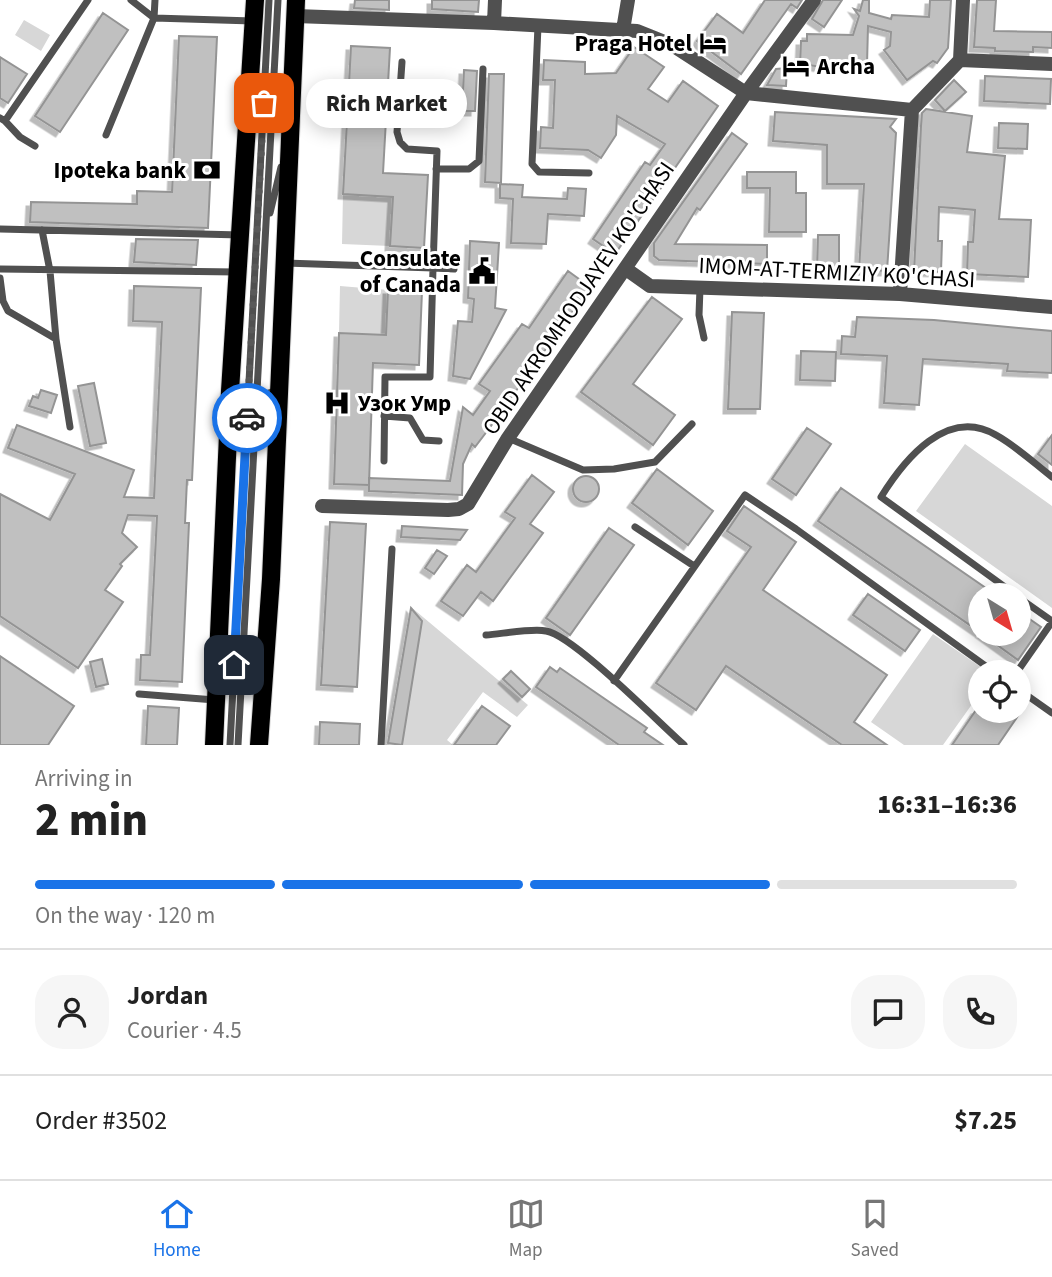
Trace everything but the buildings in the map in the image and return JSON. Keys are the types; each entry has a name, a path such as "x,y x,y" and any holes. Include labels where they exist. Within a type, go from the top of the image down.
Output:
{"main road":[{"path":"214,745 230,391 255,0"},
{"path":"259,745 271,579 296,8"}],"street":[{"path":"494,23 495,0"},
{"path":"623,30 628,0"},
{"name":"OBID AKROMHODJAYEV KO'CHASI","path":"322,506 448,510 463,508 472,498 508,438 746,93 814,0"},
{"path":"901,294 912,110 960,60 963,0"},
{"path":"296,8 637,32 661,39 746,93 912,110"},
{"path":"960,60 1052,64"},
{"name":"IMOM-AT-TERMIZIY KO'CHASI","path":"626,269 650,286 901,294 1052,307"}],"lane":[{"path":"35,146 20,137 3,120 88,0"},
{"path":"131,0 154,18 254,20"},
{"path":"106,135 154,18 155,0"},
{"path":"230,745 269,0"},
{"path":"238,745 278,0"},
{"path":"538,25 532,164 539,172 589,173"},
{"path":"384,461 385,377 430,377 437,151 407,149 400,142 397,132 402,62"},
{"path":"436,169 469,169 479,160 483,69"},
{"path":"265,231 290,133"},
{"path":"0,229 242,235"},
{"path":"42,230 50,271 56,339 70,427"},
{"path":"284,263 454,269"},
{"path":"0,269 239,272"},
{"path":"0,278 3,301 8,311 56,339"},
{"path":"700,288 699,315 704,338"},
{"path":"249,389 256,397"},
{"path":"256,397 280,389"},
{"path":"384,416 410,418 424,440 439,441"},
{"path":"508,438 583,471 614,469 655,462 692,424"},
{"path":"999,583 881,497 926,441 943,432 960,428 978,428 995,434 1052,477"},
{"path":"614,681 743,496 749,496 977,660"},
{"path":"635,527 694,566"},
{"path":"381,745 392,549"},
{"path":"1025,660 1052,622 1031,606"},
{"path":"486,635 546,631 565,640 684,745"},
{"path":"139,694 216,700"},
{"path":"1031,698 1052,713"}],"shaded area":[{"path":"24,20 50,35 41,51 15,35"},
{"path":"343,194 393,197 390,246 342,244"},
{"path":"340,286 388,290 386,335 339,333"},
{"path":"965,444 1052,506 1052,608 1031,593 1031,583 1017,583 916,511"},
{"path":"411,607 528,705 517,717 483,692 447,740 453,745 402,745 422,621"},
{"path":"933,634 971,660 968,660 968,710 943,745 904,745 871,722"}],"way so far":[{"path":"247,418 264,103"}],"place":[{"name":"Praga Hotel","path":"713,43"},
{"name":"Archa","path":"796,66"},
{"name":"Rich Market","path":"264,103"},
{"name":"Ipoteka bank","path":"207,170"},
{"name":"Consulate of Canada","path":"482,271"},
{"name":"Узок Умр","path":"337,403"}],"route":[{"path":"234,665 247,418"}]}
